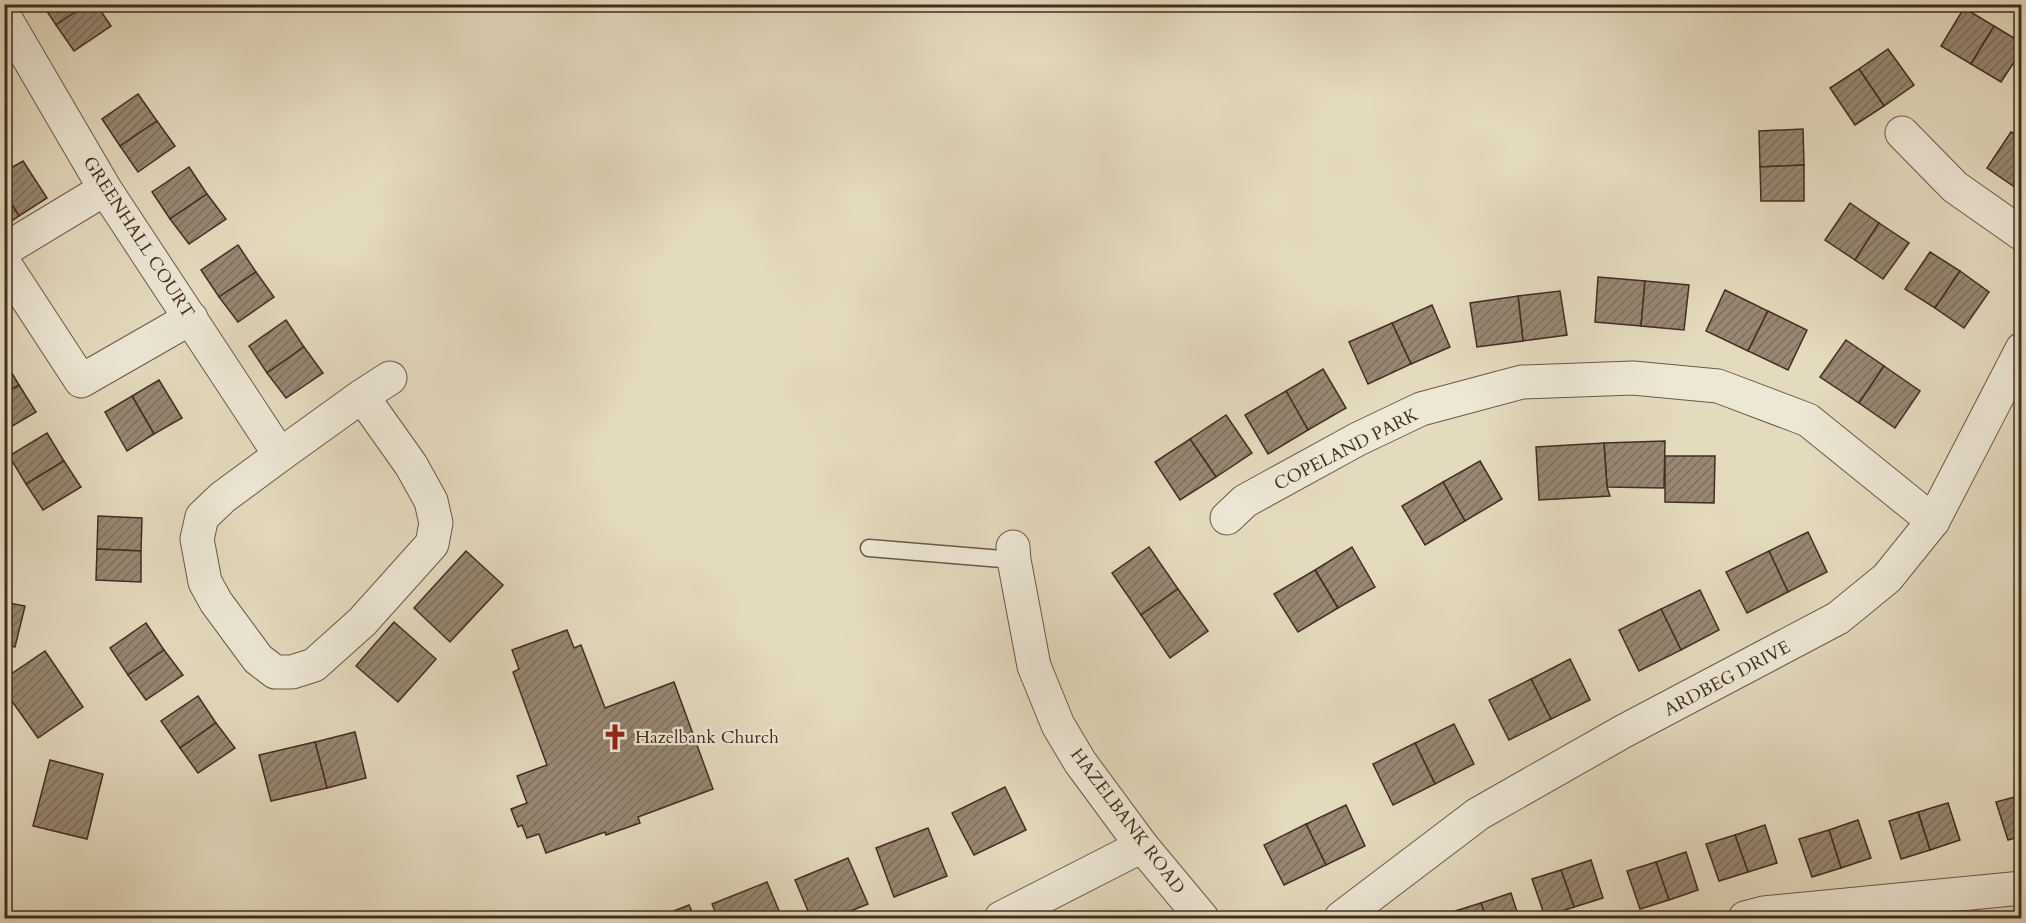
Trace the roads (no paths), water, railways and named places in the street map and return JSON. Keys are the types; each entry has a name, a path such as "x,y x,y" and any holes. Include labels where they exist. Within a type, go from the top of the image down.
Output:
{"street":[{"name":"GREENHALL COURT","path":"4,16 105,189 280,455"},
{"path":"1902,134 1955,187 2022,234"},
{"path":"4,250 105,189"},
{"path":"4,263 81,381 191,318"},
{"name":"ARDBEG DRIVE","path":"1341,918 1478,814 1615,736 1838,618 1887,578 1933,521 2022,349"},
{"path":"362,396 411,465 431,501 436,523 432,544 362,622 314,665 292,672 275,672 258,659 216,602 205,582 197,539 202,517 223,497 362,396 390,378"},
{"name":"COPELAND PARK","path":"1227,518 1245,501 1358,439 1421,409 1521,382 1633,378 1718,386 1808,420 1933,521"},
{"name":"HAZELBANK ROAD","path":"1013,554 1034,666 1059,725 1080,762 1142,846 1202,918"},
{"path":"1000,918 1142,846"},
{"path":"1745,918 1764,914 2022,888"}],"lane":[{"path":"869,548 1013,554"}],"place":[{"name":"Hazelbank Church","path":"615,737"}]}
